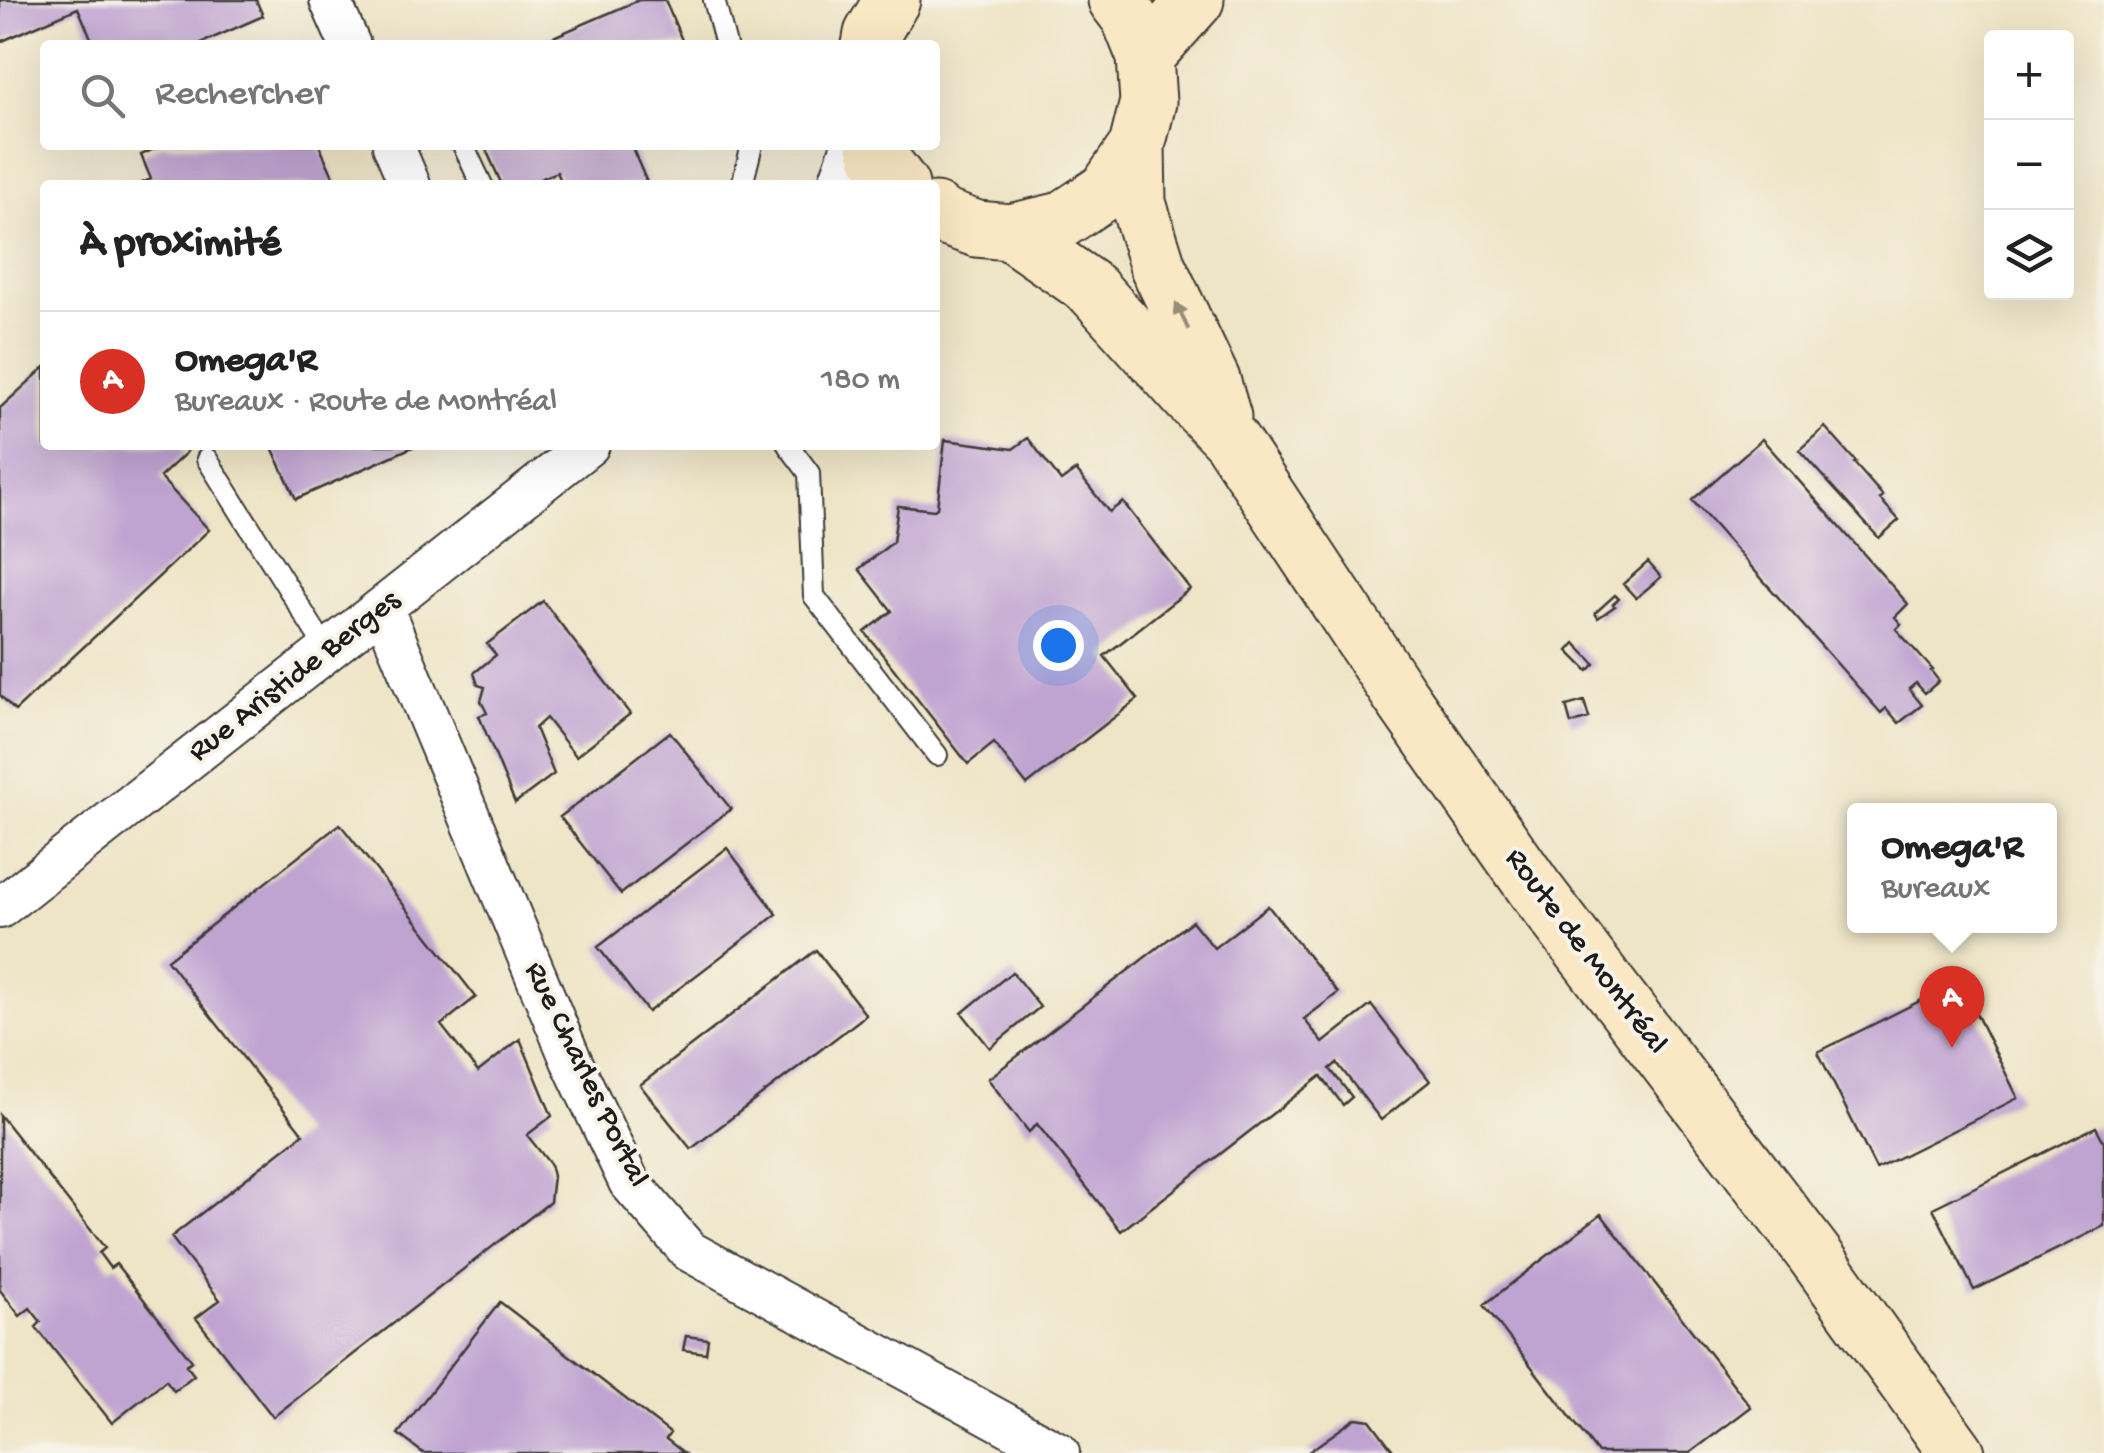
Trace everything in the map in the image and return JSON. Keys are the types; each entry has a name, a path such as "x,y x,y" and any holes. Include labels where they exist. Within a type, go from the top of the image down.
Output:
{"main road":[{"path":"871,40 892,0"},
{"path":"940,214 977,229 1010,232 1062,220 1107,190 1137,146 1148,102 1145,57 1129,16 1116,0"},
{"path":"1145,57 1196,0"},
{"name":"Route de Montréal","path":"1137,146 1138,204 1158,267 1212,380 1230,439"},
{"path":"876,150 902,180"},
{"name":"Route de Montréal","path":"1010,232 1092,289 1230,439 1534,889 1814,1254 1957,1453"}],"street":[{"path":"330,0 348,40"},
{"path":"394,150 408,180"},
{"path":"840,180 850,150"},
{"name":"Rue Aristide Berges","path":"0,908 383,609 564,452"},
{"name":"Rue Charles Portal","path":"383,609 571,1060 629,1182 690,1251 1059,1453"}],"lane":[{"path":"714,0 725,40"},
{"path":"464,150 480,180"},
{"path":"743,180 751,150"},
{"path":"792,450 809,473 814,596 937,756"},
{"path":"206,459 328,652"}],"building":[{"path":"0,0 256,0 263,16 208,40 92,40 78,8 0,42"},
{"path":"639,0 665,0 682,40 547,40"},
{"path":"152,150 321,150 335,180 149,180 141,155"},
{"path":"486,150 633,150 646,180 561,180 557,172 538,180 500,180"},
{"path":"40,372 40,450 185,450 160,477 209,530 15,711 0,695 0,408"},
{"path":"1825,427 1899,520 1879,538 1799,450"},
{"path":"1028,438 1061,481 1076,470 1109,512 1123,502 1190,589 1104,656 1138,699 1027,785 994,743 968,764 865,632 892,611 859,569 893,542 898,506 937,508 945,440 1013,449"},
{"path":"1762,439 1908,604 1895,617 1901,624 1896,629 1939,681 1925,693 1916,683 1909,689 1922,705 1899,723 1886,708 1881,713 1692,500"},
{"path":"273,450 406,450 296,499"},
{"path":"1648,562 1661,577 1636,598 1623,584"},
{"path":"1615,595 1619,599 1615,606 1598,618 1595,613"},
{"path":"543,601 630,714 576,756 546,718 535,728 554,774 515,803 479,716 487,713 481,701 485,687 478,685 474,673 496,655 487,644"},
{"path":"1575,643 1595,664 1588,671 1568,651"},
{"path":"1584,701 1589,718 1571,724 1566,706"},
{"path":"670,732 731,809 621,894 560,817"},
{"path":"340,824 476,997 441,1025 478,1072 520,1039 552,1116 527,1135 550,1164 553,1176 550,1202 273,1417 196,1318 220,1300 171,1237 303,1134 167,960"},
{"path":"727,848 777,914 648,1012 598,947"},
{"path":"1268,906 1338,993 1304,1019 1323,1043 1371,1005 1430,1081 1381,1120 1337,1063 1330,1069 1352,1097 1343,1105 1321,1076 1121,1231 1037,1124 1029,1132 988,1079 1192,921 1214,948"},
{"path":"816,950 866,1015 691,1149 640,1085"},
{"path":"1012,972 1040,1007 990,1048 962,1013"},
{"path":"1960,981 2018,1098 1876,1169 1818,1052"},
{"path":"0,1115 105,1248 99,1253 110,1268 116,1264 192,1361 186,1365 194,1375 174,1391 166,1380 112,1423 36,1327 41,1322 30,1308 20,1316 0,1290"},
{"path":"2096,1127 2104,1142 2104,1226 1974,1290 1933,1208"},
{"path":"1601,1214 1751,1407 1690,1453 1598,1453 1484,1305"},
{"path":"500,1302 670,1433 666,1439 684,1453 423,1453 398,1434"},
{"path":"686,1336 708,1339 706,1353 683,1350"},
{"path":"1356,1418 1370,1420 1395,1453 1307,1453"}],"place":[{"name":"Omega'R","path":"1952,1048"}]}
